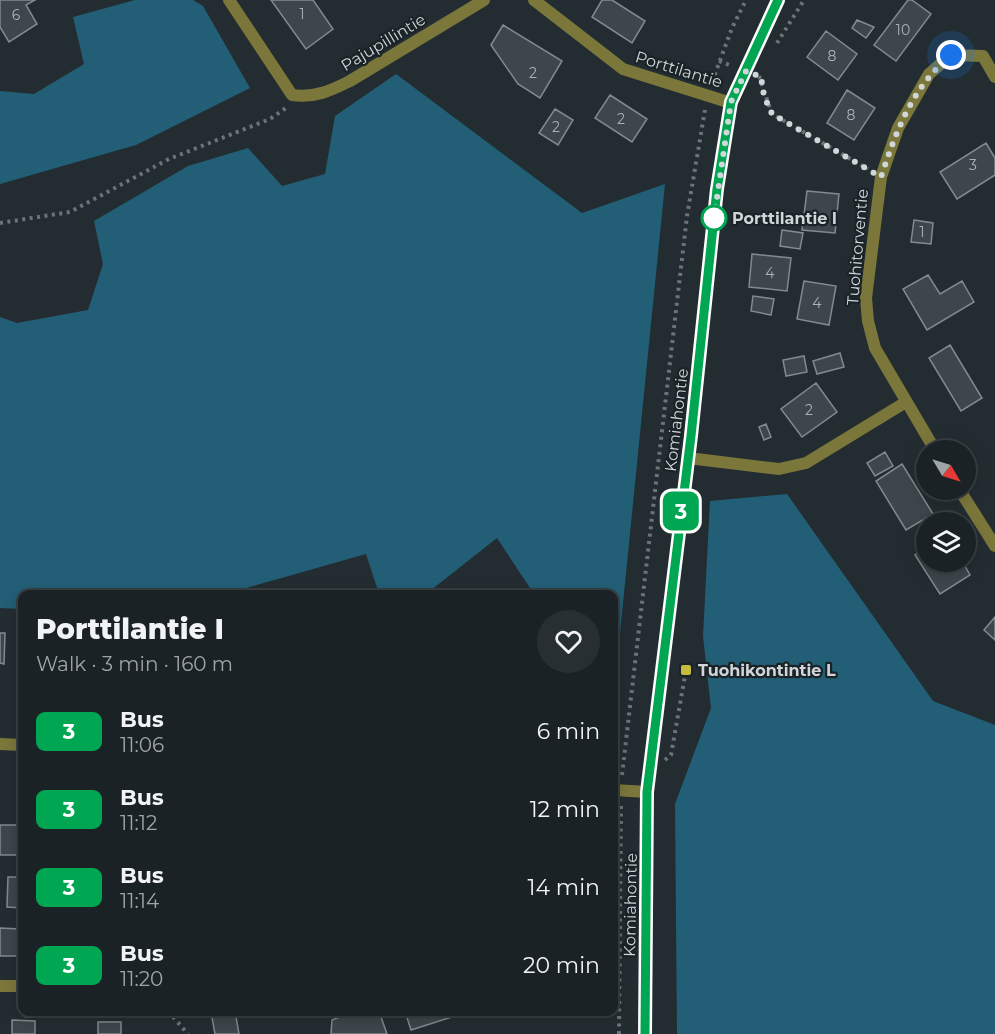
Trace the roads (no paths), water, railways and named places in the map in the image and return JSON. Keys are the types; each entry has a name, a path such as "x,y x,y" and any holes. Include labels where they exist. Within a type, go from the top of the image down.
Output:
{"street":[{"name":"Pajupillintie","path":"229,0 292,95 308,97 328,93 484,0"},
{"name":"Porttilantie","path":"534,0 623,69 731,102"},
{"name":"Komiahontie","path":"645,1034 647,792 688,458 717,189 731,102 778,0"},
{"name":"Tuohitorventie","path":"929,440 875,348 868,321 868,277 881,177 898,128 929,74 951,55 983,56 995,77"},
{"path":"688,458 779,469 806,463 906,402"},
{"path":"966,500 995,546"},
{"path":"0,744 18,745"},
{"path":"618,790 647,792"},
{"path":"0,986 18,986"}],"place":[{"name":"Porttilantie I","path":"714,218"},
{"name":"Tuohikontintie L","path":"686,670"}]}
